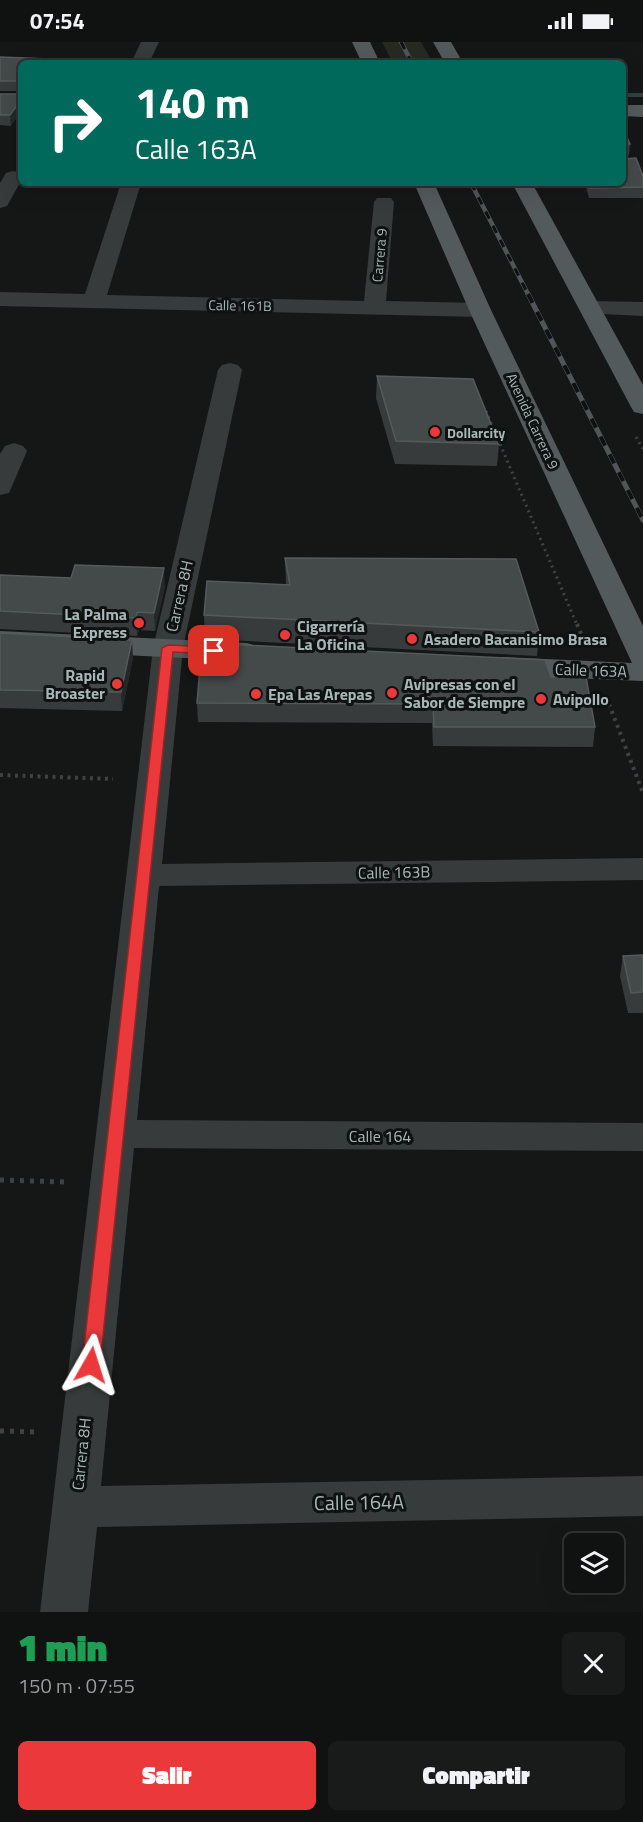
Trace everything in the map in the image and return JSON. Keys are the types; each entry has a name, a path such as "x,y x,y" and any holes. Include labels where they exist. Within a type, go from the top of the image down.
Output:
{"main road":[{"path":"361,42 370,60"},
{"path":"442,42 452,60"},
{"path":"626,110 643,111"},
{"name":"Avenida Carrera 9","path":"425,186 480,310 643,657"},
{"path":"524,186 643,407"},
{"path":"0,640 275,654"},
{"name":"Calle 163A","path":"477,664 643,672"}],"street":[{"path":"141,60 150,42"},
{"path":"0,202 13,177"},
{"path":"94,302 130,186"},
{"name":"Carrera 9","path":"374,308 384,202"},
{"name":"Calle 161B","path":"1,302 480,310"},
{"path":"590,308 643,309"},
{"name":"Carrera 8H","path":"64,1612 168,648 230,370"},
{"path":"0,488 14,451"},
{"name":"Calle 163B","path":"145,875 643,869"},
{"name":"Calle 164","path":"117,1134 643,1137"},
{"name":"Calle 164A","path":"75,1508 643,1496"}],"path":[{"path":"484,408 596,671 643,793"},
{"path":"0,775 154,781"},
{"path":"0,1180 111,1184"}],"shaded area":[{"path":"382,42 421,42 431,60 391,60"}],"building":[{"path":"0,57 49,59 18,60 18,81 0,81"},
{"path":"0,94 18,94 18,104 10,115 0,115"},
{"path":"636,158 643,176 643,187 590,188 589,186 626,186 626,159"},
{"path":"377,376 473,379 499,444 396,441"},
{"path":"285,558 516,559 539,632 204,615 207,581 290,585"},
{"path":"75,565 164,568 154,613 137,612 136,618 0,611 0,575 71,578"},
{"path":"0,633 132,640 121,692 0,690"},
{"path":"202,643 545,660 551,677 586,677 595,727 434,727 433,704 197,703"},
{"path":"643,955 643,992 631,993 623,956"}],"waterway":[{"path":"626,95 643,95"}],"railway":[{"path":"401,42 410,60"},
{"path":"473,186 529,296"},
{"path":"528,294 643,520"}],"place":[{"name":"Dollarcity","path":"435,432"},
{"name":"La Palma Express","path":"139,623"},
{"name":"Cigarrería La Oficina","path":"285,635"},
{"name":"Asadero Bacanisimo Brasa","path":"412,639"},
{"name":"Rapid Broaster","path":"117,684"},
{"name":"Avipresas con el Sabor de Siempre","path":"392,693"},
{"name":"Epa Las Arepas","path":"256,694"},
{"name":"Avipollo","path":"541,699"}],"route":[{"path":"91,1365 168,648 214,651"}]}
